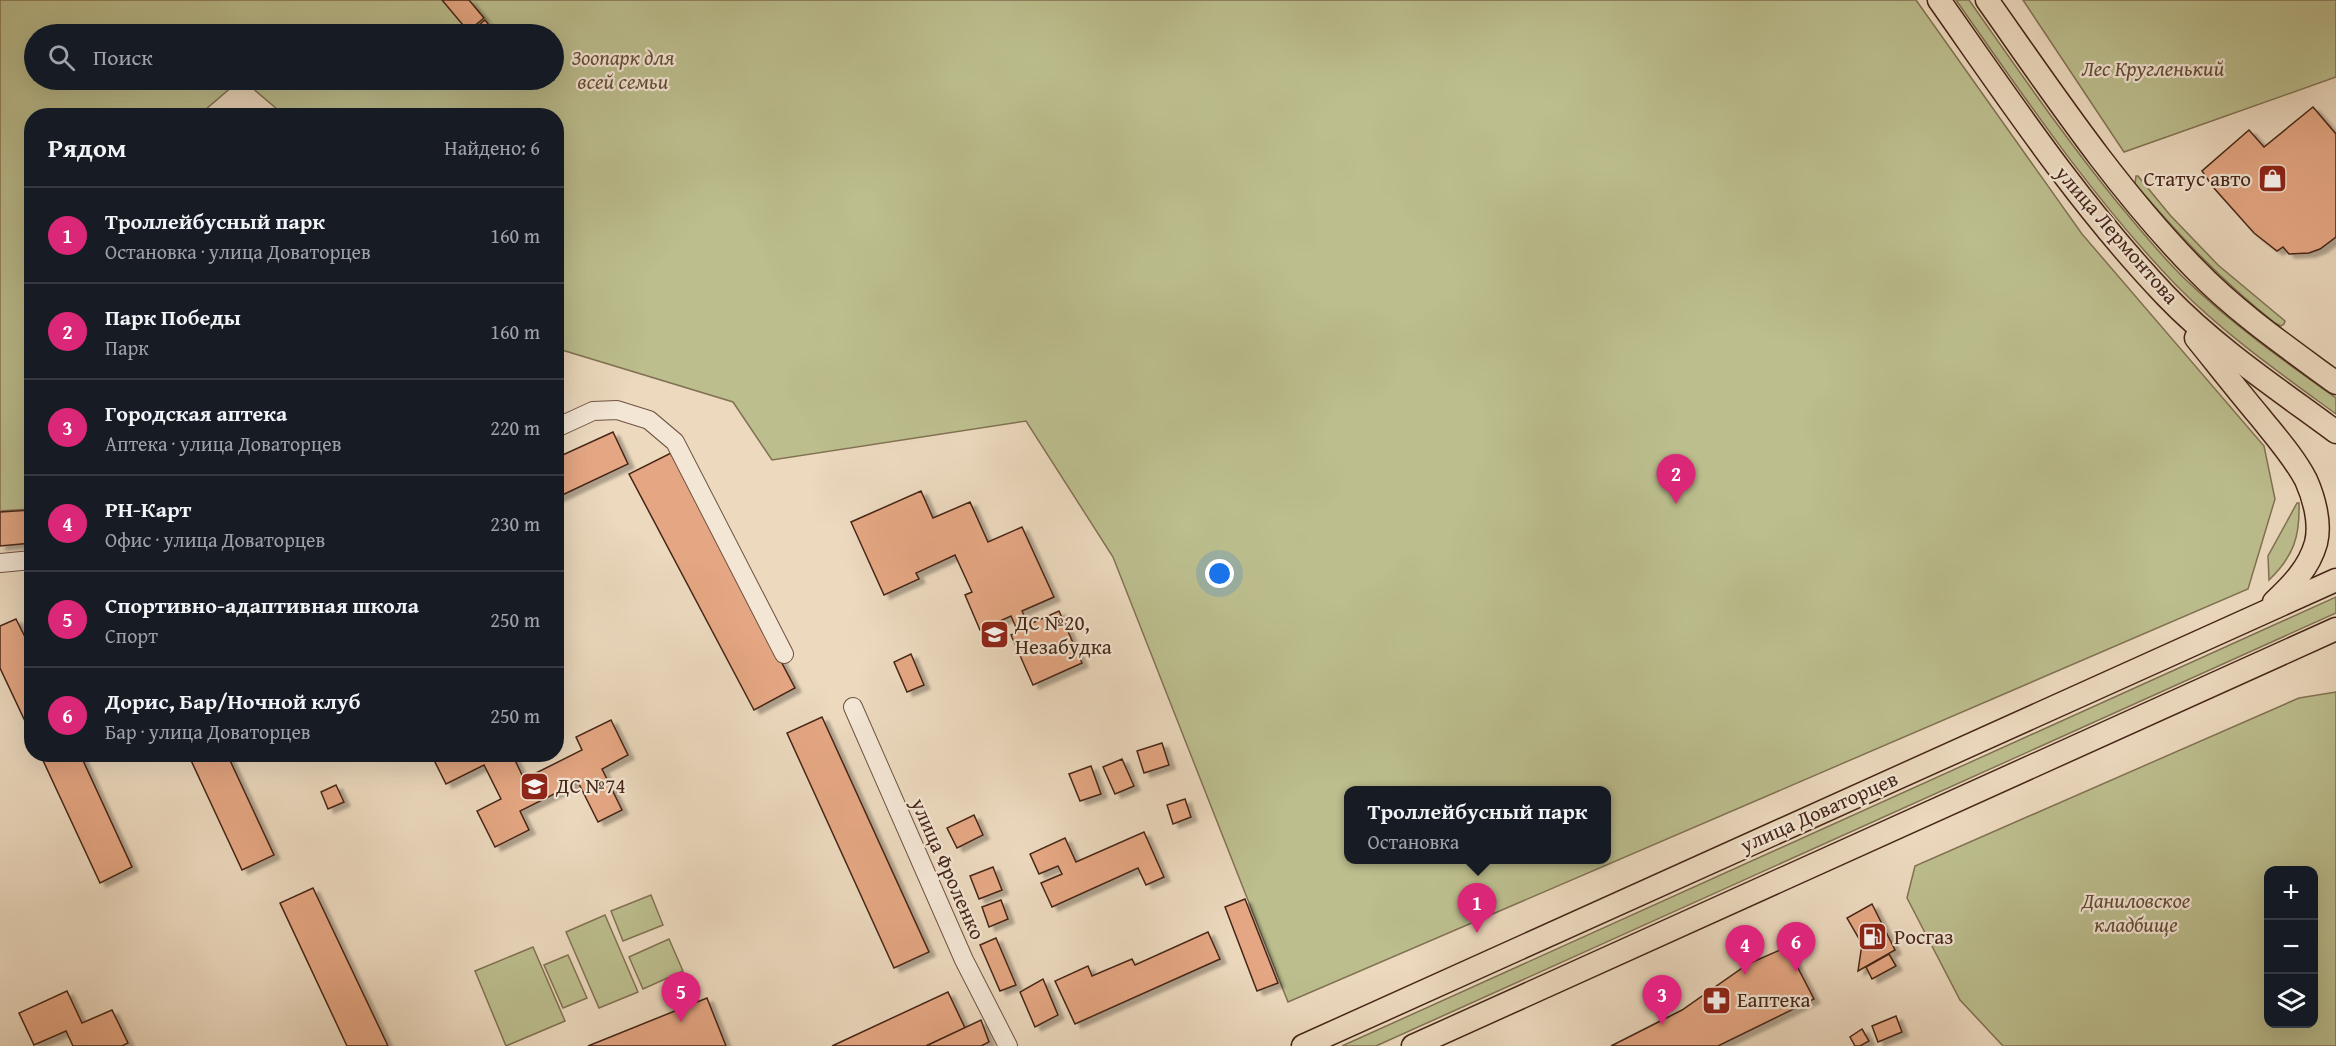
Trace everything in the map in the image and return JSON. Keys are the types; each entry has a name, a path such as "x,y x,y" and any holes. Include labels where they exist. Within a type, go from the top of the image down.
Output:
{"main road":[{"name":"улица Лермонтова","path":"1939,0 2023,120 2123,249 2167,297 2220,345 2336,432"},
{"name":"улица Лермонтова","path":"1987,0 2105,164 2153,223 2195,269 2245,315 2336,383"},
{"path":"2123,249 2275,436 2307,482 2318,518 2316,541 2309,562 2296,580 2274,601 2247,620"},
{"name":"улица Лермонтова","path":"2311,365 2336,375"},
{"name":"улица Доваторцев","path":"1303,1046 2336,580"},
{"path":"1413,1046 2336,629"}],"street":[{"path":"564,424 593,411 616,410 649,420 675,442 784,654"},
{"path":"0,563 24,561"},
{"name":"улица Фроленко","path":"853,707 964,960 1008,1046"}],"green space":[{"name":"Зоопарк для всей семьи","path":"0,0 1916,0 2082,234 2264,446 2275,499 2248,589 1611,863 1611,786 1344,786 1344,864 1609,864 1288,1002 1113,557 1026,421 772,460 733,402 564,351 564,108 276,108 255,90 564,90 564,24 24,24 24,90 228,90 207,108 24,108 24,509 0,511"},
{"path":"1956,0 1969,0 2078,153 2150,242 2186,280 2240,327 2336,398 2336,414 2253,353 2176,285 2088,183"},
{"name":"Лес Кругленький","path":"2023,0 2336,0 2336,77 2124,152"},
{"path":"2136,176 2218,265 2285,321 2284,324 2281,326 2275,323 2255,307 2201,257 2135,184"},
{"path":"2299,503 2298,526 2294,545 2278,571 2269,580 2268,556"},
{"path":"2336,597 2336,613 1376,1046 1342,1046"},
{"name":"Даниловское кладбище","path":"2336,692 2336,1046 2003,1046 1960,1000 1907,898 1915,866 2299,698"},
{"path":"651,895 663,925 623,941 611,911"},
{"path":"605,915 638,992 599,1008 566,932"},
{"path":"669,939 683,971 643,989 629,957"},
{"path":"533,947 565,1021 506,1046 475,971"},
{"path":"568,955 587,998 563,1008 544,965"}],"building":[{"path":"442,0 469,0 484,18 477,24 462,24"},
{"name":"Статус авто","path":"2313,107 2336,134 2336,237 2320,249 2309,253 2289,254 2283,247 2277,251 2254,233 2213,187 2202,171 2249,130 2264,147"},
{"path":"613,432 628,464 564,494 564,454"},
{"path":"671,453 795,688 754,710 629,474"},
{"path":"921,491 933,518 970,502 988,542 1022,527 1054,597 1022,611 1028,625 1059,611 1082,663 1033,685 1011,635 1018,632 1011,616 980,630 965,595 972,592 955,555 916,573 919,579 884,595 851,522"},
{"path":"24,510 24,544 0,546 0,512"},
{"path":"16,619 24,635 24,719 0,668 0,626"},
{"path":"911,654 924,685 907,692 894,662"},
{"path":"822,717 929,952 894,968 787,733"},
{"path":"611,720 628,755 602,769 622,810 598,822 578,782 520,811 529,830 495,847 477,811 501,799 484,765 446,784 435,762 516,762 524,779 558,762 564,762 564,759 582,750 576,737"},
{"path":"1162,743 1169,765 1144,773 1137,751"},
{"path":"1122,759 1134,786 1115,794 1103,767"},
{"path":"44,762 84,762 132,867 100,883"},
{"path":"192,762 231,762 274,855 242,870"},
{"path":"1091,766 1101,794 1080,801 1069,774"},
{"path":"336,785 344,802 328,809 321,792"},
{"path":"1185,799 1191,817 1173,824 1167,805"},
{"path":"974,815 983,835 957,848 947,828"},
{"path":"1144,832 1164,877 1146,885 1138,868 1052,907 1041,883 1062,874 1058,866 1039,874 1030,854 1065,838 1076,862"},
{"path":"993,867 1002,890 979,899 970,876"},
{"path":"313,888 388,1046 347,1046 280,903"},
{"path":"1245,899 1278,983 1257,991 1225,907"},
{"path":"1001,900 1008,919 989,927 982,907"},
{"path":"1872,904 1895,950 1858,971 1862,944 1847,918"},
{"path":"1208,932 1220,959 1075,1024 1055,981 1088,966 1092,976 1132,959 1135,965"},
{"path":"996,938 1016,985 1000,991 980,945"},
{"path":"1787,947 1814,999 1718,1046 1611,1046 1682,1010 1748,964"},
{"path":"1889,954 1896,966 1872,979 1866,967"},
{"path":"1043,979 1058,1015 1035,1027 1020,992"},
{"path":"67,991 82,1023 112,1010 128,1043 122,1046 73,1046 66,1031 34,1045 19,1013"},
{"path":"948,992 965,1028 926,1046 832,1046"},
{"path":"707,998 726,1046 588,1046"},
{"path":"1896,1016 1902,1032 1878,1042 1872,1026"},
{"path":"981,1020 989,1042 981,1046 926,1046"},
{"path":"1862,1029 1869,1041 1855,1046 1850,1037"}],"place":[{"name":"Статус авто","path":"2272,179"},
{"name":"Парк Победы","path":"1676,504"},
{"name":"ДС №20, Незабудка","path":"994,635"},
{"name":"ДС №74","path":"535,786"},
{"name":"Троллейбусный парк","path":"1477,933"},
{"name":"Росгаз","path":"1873,937"},
{"name":"Дорис, Бар/Ночной клуб","path":"1796,972"},
{"name":"РН-Карт","path":"1745,975"},
{"name":"Еаптека","path":"1716,1000"},
{"name":"Спортивно-адаптивная школа","path":"681,1022"},
{"name":"Городская аптека","path":"1662,1025"}]}
